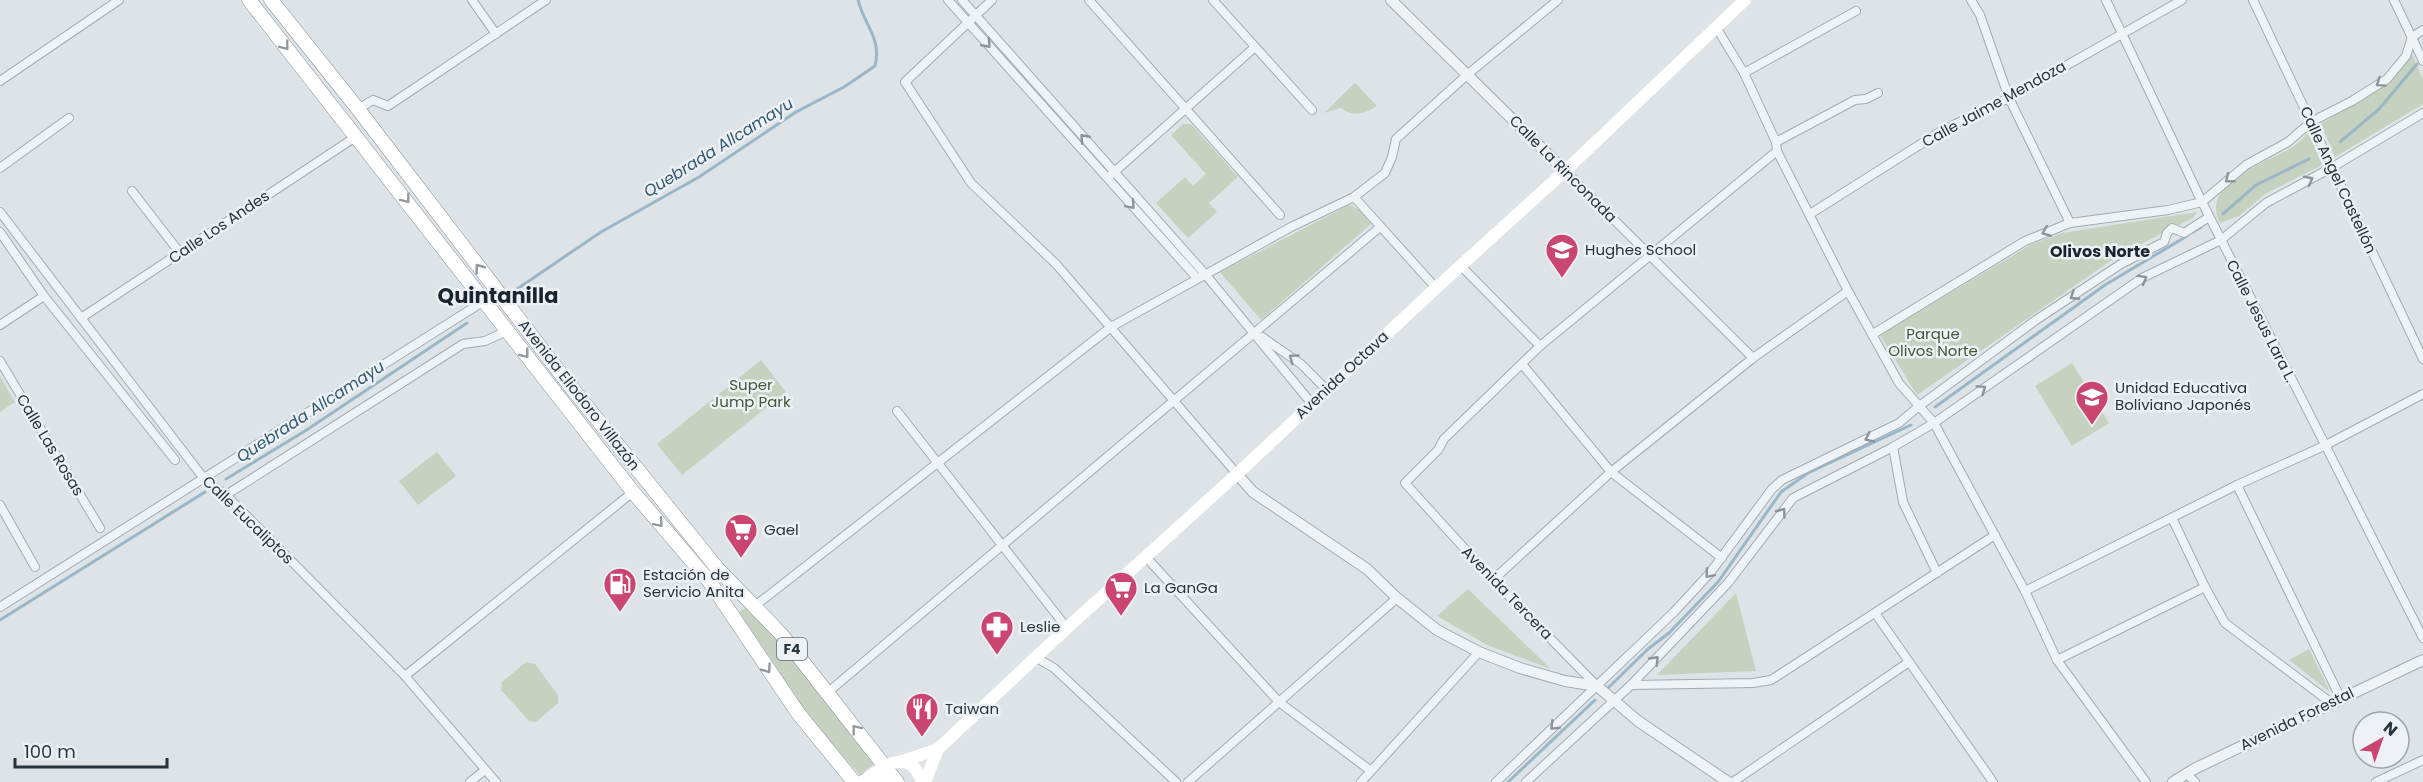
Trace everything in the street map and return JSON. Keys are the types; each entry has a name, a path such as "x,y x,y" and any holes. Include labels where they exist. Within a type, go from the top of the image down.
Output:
{"highway":[{"name":"Avenida Eliodoro Villazón","path":"249,0 633,492 708,581 798,713 860,782"},
{"name":"Avenida Eliodoro Villazón","path":"271,0 358,109 571,387 717,568 781,634 897,782"},
{"path":"860,782 878,780 889,782"}],"main road":[{"name":"Avenida Octava","path":"923,782 938,749 1066,628 1237,474 1565,171 1745,0"},
{"name":"Avenida Octava","path":"884,765 938,749"},
{"path":"900,762 915,769 923,782"},
{"path":"860,782 884,765"}],"street":[{"path":"0,81 119,0"},
{"path":"472,0 496,34"},
{"path":"358,109 373,100 388,106 546,0"},
{"path":"948,0 1197,278"},
{"path":"963,0 1255,331 1312,404"},
{"path":"992,0 905,82 971,183 1056,264 1252,492 1367,569 1397,598 1437,630 1479,652 1520,668 1565,681 1597,686"},
{"path":"1089,0 1280,215"},
{"path":"1213,0 1312,110"},
{"path":"755,606 1111,327 1291,227 1354,197 1385,173 1396,139 1468,74 1558,0"},
{"path":"1971,0 1980,15 2009,98 2070,223"},
{"name":"Calle Jesus Lara L.","path":"2106,0 2209,217 2423,638"},
{"name":"Calle Jaime Mendoza","path":"1810,214 1942,130 2009,98 2182,0"},
{"name":"Calle Angel Castellón","path":"2253,0 2423,359"},
{"path":"2394,0 2423,61"},
{"name":"Calle La Rinconada","path":"1396,1 1753,358"},
{"path":"1744,73 1856,10"},
{"path":"1716,27 1744,73 1777,147 1848,291 1899,383 1934,423 2025,591 2057,660 2146,782"},
{"path":"1873,334 2025,241 2070,223 2168,210 2202,202 2246,165 2288,142 2311,122 2352,101 2387,79 2406,56 2412,37 2423,30"},
{"path":"1107,178 1255,47"},
{"path":"1722,558 1611,472 1522,364 1540,346 1650,256 1777,147 1855,100 1866,99 1878,93"},
{"path":"1526,782 1631,685 1728,583 1792,498 1893,447 1934,423 2142,278 2221,240 2266,203 2331,168 2423,113"},
{"path":"0,168 69,118"},
{"name":"Calle Los Andes","path":"81,318 357,136"},
{"path":"132,190 180,254"},
{"path":"1354,197 1436,288"},
{"name":"Calle Eucaliptos","path":"0,212 205,480 226,495 405,676 496,782"},
{"path":"1496,782 1674,612 1722,558 1772,489 1782,480 1899,423 2036,320 2121,264 2164,242 2172,228 2184,232 2209,217"},
{"path":"827,693 1380,227"},
{"path":"0,232 45,296 175,460"},
{"path":"1461,266 1540,346"},
{"path":"1493,580 1611,472 1753,358 1848,291"},
{"path":"0,325 45,296"},
{"path":"0,608 484,301"},
{"path":"226,495 463,344 485,341 507,331"},
{"path":"1255,331 1301,364 1327,390"},
{"name":"Calle Las Rosas","path":"0,361 100,528"},
{"name":"Avenida Tercera","path":"1522,364 1444,439 1438,450 1405,483 1493,580 1597,686 1638,721 1728,782"},
{"path":"2025,591 2237,485 2324,446 2423,394"},
{"path":"897,411 1066,628"},
{"path":"1893,447 1903,502 1937,573"},
{"path":"2237,485 2335,700"},
{"path":"405,676 633,492"},
{"path":"0,505 35,567"},
{"path":"2172,518 2225,623 2335,700"},
{"path":"1631,685 1753,683 1771,680 1995,536"},
{"path":"1145,556 1279,702 1371,771"},
{"path":"2057,660 2205,587"},
{"path":"1188,782 1397,598"},
{"path":"1875,613 1993,782"},
{"path":"1361,782 1479,652"},
{"path":"1035,657 1054,668 1176,782"},
{"name":"Avenida Forestal","path":"2174,782 2186,773 2423,660"},
{"path":"1733,782 1909,662"},
{"path":"2376,782 2423,760"},
{"path":"470,782 485,770"},
{"path":"2186,773 2195,782"}],"green space":[{"path":"2412,54 2423,80 2423,104 2335,157 2321,124 2392,81"},
{"path":"1355,83 1377,106 1359,113 1350,113 1341,108 1324,113"},
{"path":"1183,124 1191,124 1238,177 1209,203 1217,212 1188,238 1156,203 1185,177 1193,186 1206,174 1171,135"},
{"path":"2308,132 2322,165 2265,194 2239,216 2220,223 2216,209 2219,197 2227,186 2238,176 2294,146"},
{"path":"1349,205 1360,210 1371,224 1261,320 1220,272"},
{"name":"Parque Olivos Norte","path":"2197,212 2193,218 2119,255 1917,395 1880,335 2032,244 2062,233"},
{"name":"Super Jump Park","path":"761,360 786,392 682,475 657,444"},
{"path":"2072,363 2109,423 2072,446 2035,386"},
{"path":"0,376 15,402 0,412"},
{"path":"437,452 456,476 418,505 399,481"},
{"path":"1468,589 1551,669 1487,645 1437,616"},
{"path":"1736,593 1756,671 1657,675"},
{"path":"746,607 788,653 875,763 860,775 802,710 738,613"},
{"path":"2309,649 2330,692 2289,660"},
{"path":"526,662 535,664 558,695 558,703 536,722 529,721 501,690 502,682"}],"waterway":[{"name":"Quebrada Allcamayu","path":"517,289 601,232 699,177 796,112 844,87 875,66 877,56 874,39 858,0"},
{"path":"2340,142 2379,109 2417,64"},
{"path":"2223,214 2256,185 2309,159"},
{"path":"2193,232 2201,227"},
{"path":"1935,407 2105,285 2187,236"},
{"name":"Quebrada Allcamayu","path":"226,479 305,431 467,323"},
{"path":"1609,687 1648,649 1669,633 1718,582 1781,492 1808,473 1911,425"},
{"name":"Quebrada Allcamayu","path":"0,620 205,492"},
{"path":"1508,782 1595,700"}],"place":[{"name":"Hughes School","path":"1562,279"},
{"name":"Unidad Educativa Boliviano Japonés","path":"2092,426"},
{"name":"Gael","path":"741,559"},
{"name":"Estación de Servicio Anita","path":"620,613"},
{"name":"La GanGa","path":"1121,617"},
{"name":"Leslie","path":"997,656"},
{"name":"Taiwan","path":"922,738"}],"district":[{"name":"Olivos Norte","path":"2100,251"},
{"name":"Quintanilla","path":"498,296"}]}
